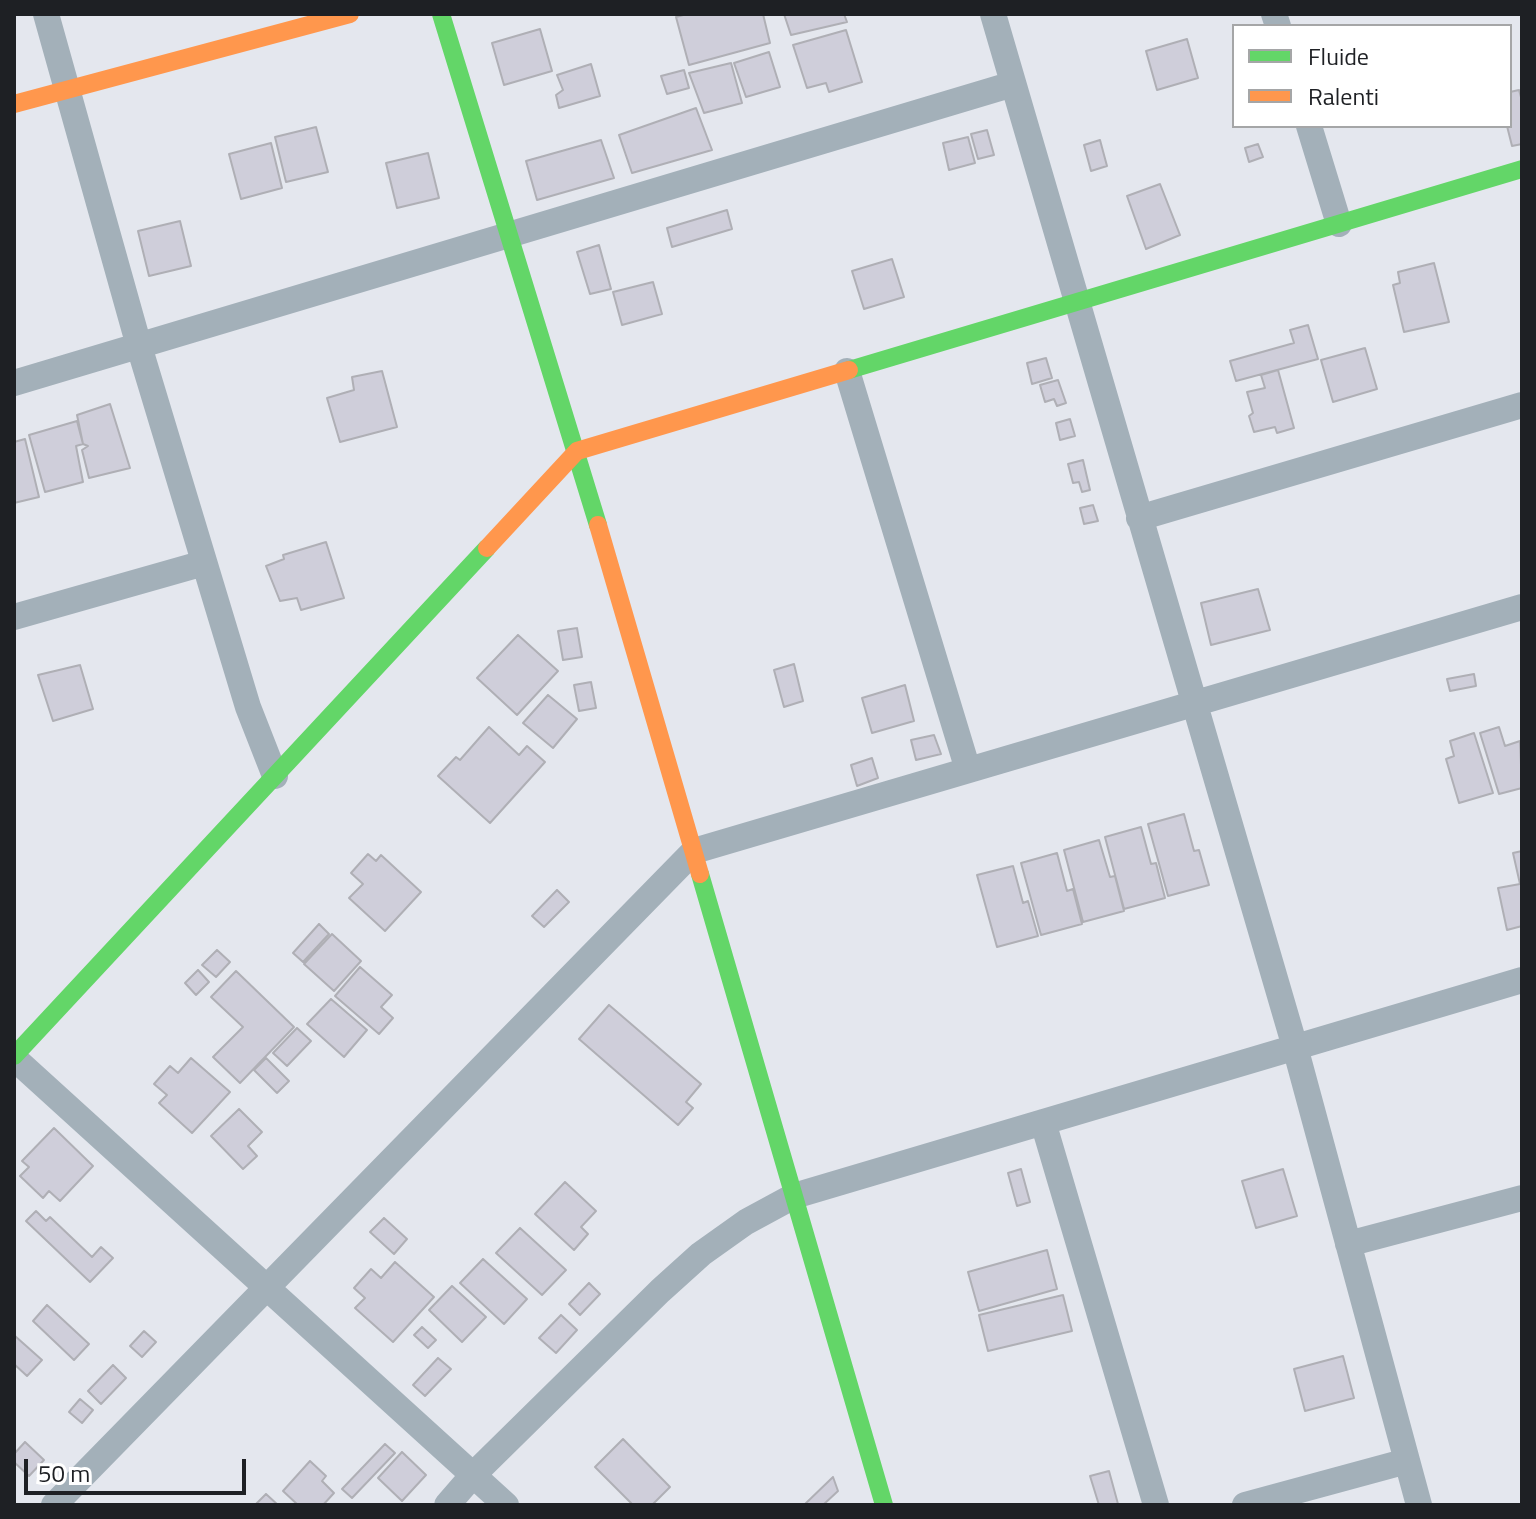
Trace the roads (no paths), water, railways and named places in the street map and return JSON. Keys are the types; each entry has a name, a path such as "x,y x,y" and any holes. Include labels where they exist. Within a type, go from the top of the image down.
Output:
{"street":[{"path":"46,14 139,346 204,563 248,707 275,776"},
{"path":"14,104 68,87 350,14"},
{"path":"441,14 577,451 884,1505"},
{"path":"993,14 1295,1047 1419,1505"},
{"path":"14,383 1013,84"},
{"path":"1310,128 1339,224"},
{"path":"506,1505 14,1057 577,451 1522,169"},
{"path":"847,371 968,770"},
{"path":"1139,518 1522,405"},
{"path":"14,617 204,563"},
{"path":"64,1502 266,1287 694,851 1522,607"},
{"path":"447,1505 473,1475 701,1254 746,1222 794,1196 1522,980"},
{"path":"1043,1122 1156,1505"},
{"path":"1348,1244 1522,1198"},
{"path":"1245,1505 1407,1461"}]}
